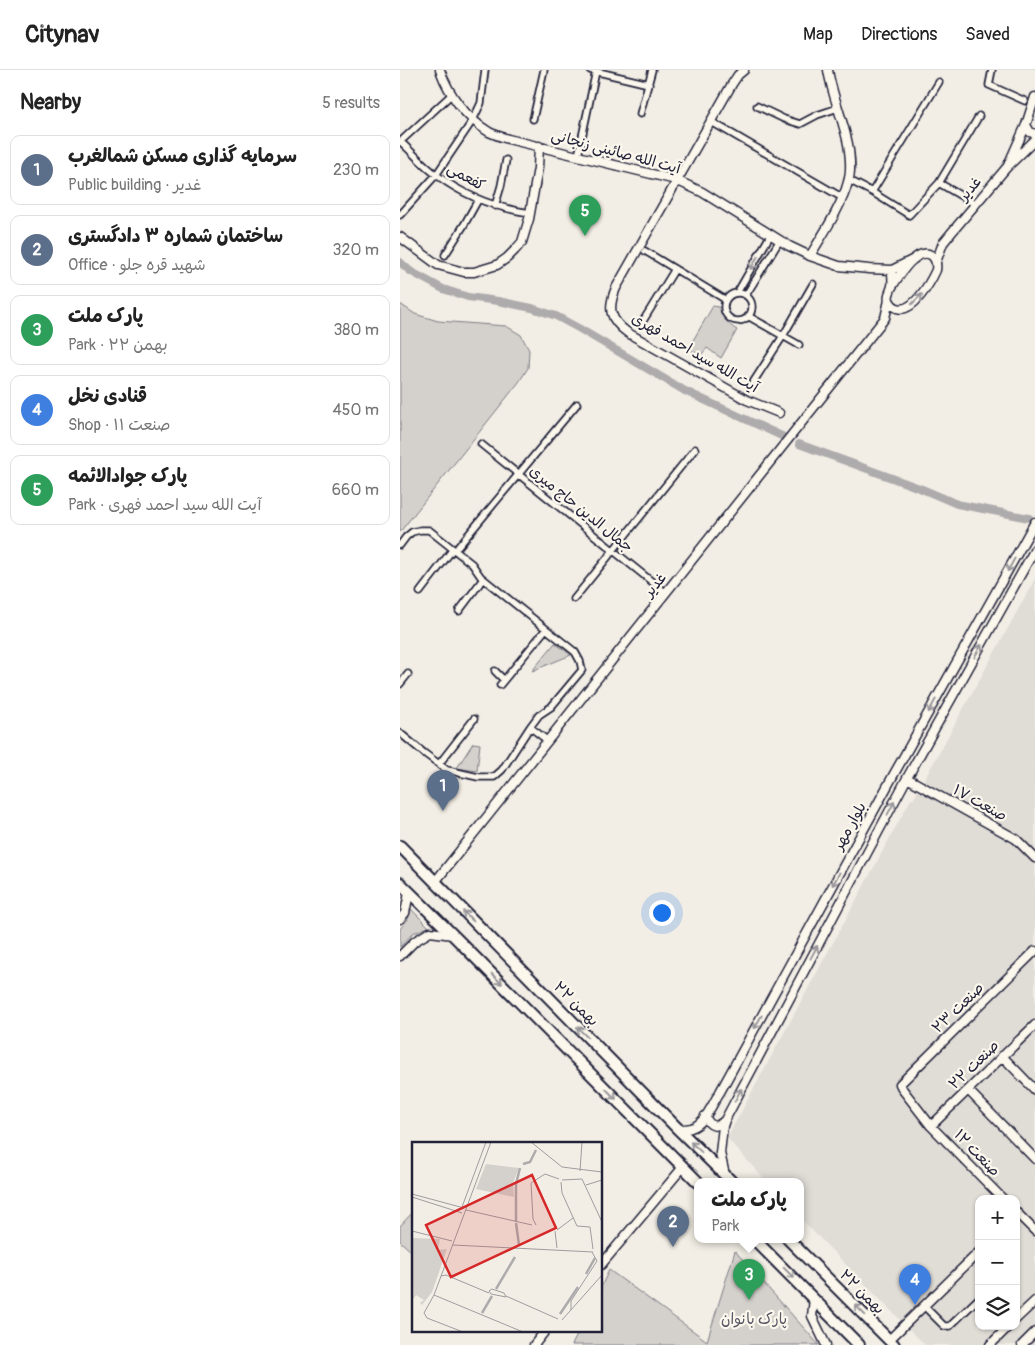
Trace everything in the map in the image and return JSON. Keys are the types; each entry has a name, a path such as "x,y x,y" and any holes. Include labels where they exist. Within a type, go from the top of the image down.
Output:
{"highway":[{"name":"۲۲ بهمن","path":"400,846 728,1178"},
{"path":"400,883 694,1178"},
{"path":"758,1243 860,1345"},
{"name":"۲۲ بهمن","path":"792,1243 892,1343"}],"main road":[{"name":"آیت الله صائینی زنجانی","path":"440,70 451,95 468,116 490,133 676,180 702,192 780,240 810,256 840,266 869,270 892,270 920,255 926,254 943,243"},
{"name":"آیت الله سید احمد فهری","path":"744,70 732,84 676,180 616,288 611,299 611,308 616,322 628,333 747,400 779,413"},
{"path":"810,256 843,198 849,180 851,161 827,70"},
{"path":"1007,167 1026,125 1035,97"},
{"path":"1026,125 1030,132 1035,134"},
{"name":"غدیر","path":"435,882 885,318 899,309 909,307 925,290 936,270 936,262 943,243 1007,167 1035,140"},
{"path":"400,237 438,265 464,272 474,272 497,265 507,258 522,242 530,213 540,146"},
{"path":"926,254 932,256 936,262"},
{"path":"892,287 914,259"},
{"path":"892,270 892,287"},
{"name":"غدیر","path":"885,318 892,287"},
{"path":"889,300 893,306 899,309"},
{"name":"بلوار مهر","path":"678,1129 697,1125 720,1092 894,774 1035,522"},
{"path":"1025,540 1035,547"},
{"name":"بلوار مهر","path":"728,1178 720,1153 725,1120 907,778 1035,547"},
{"name":"صنعت ۱۷","path":"907,778 1016,839 1035,858"},
{"path":"400,919 405,913 409,893"},
{"path":"400,956 415,941 430,932 453,935"},
{"name":"صنعت ۲۳","path":"900,1084 1035,951"},
{"name":"صنعت ۲۲","path":"931,1126 1035,1025"},
{"path":"1002,1056 1035,1090"},
{"name":"صنعت ۱۲","path":"900,1084 931,1126 999,1195"},
{"path":"968,1090 1035,1159"},
{"path":"705,1116 709,1123 714,1126 725,1120"},
{"path":"602,1264 683,1167"},
{"path":"1020,1216 1034,1227"},
{"path":"892,1343 924,1306 975,1256"},
{"path":"814,1299 812,1316 826,1345"},
{"path":"1020,1315 1035,1301"},
{"path":"990,1345 1005,1330"},
{"path":"534,1345 544,1332"},
{"path":"1022,1345 1035,1332"}],"street":[{"path":"400,215 436,175 473,120 481,103 485,70"},
{"path":"533,119 544,70"},
{"path":"640,114 652,70"},
{"path":"992,70 989,85 1025,101"},
{"path":"578,156 593,71 649,84"},
{"path":"872,192 939,82"},
{"path":"400,142 451,95"},
{"path":"757,106 784,120 800,124 817,115 838,108"},
{"path":"849,180 909,215 939,183 979,116"},
{"path":"710,121 843,198"},
{"name":"کفعمی","path":"400,142 436,175 462,192 495,206 530,213"},
{"path":"495,206 506,160"},
{"path":"939,183 975,204"},
{"path":"445,254 478,200"},
{"path":"737,293 771,234"},
{"path":"746,296 780,240"},
{"path":"645,250 726,300"},
{"path":"643,320 675,269"},
{"path":"752,384 813,284"},
{"path":"737,293 746,296 751,302 748,316 741,320 733,320 727,315 724,307 726,300 730,295 737,293"},
{"path":"748,316 799,345"},
{"path":"420,592 577,404"},
{"name":"جمال الدین حاج میری","path":"481,444 666,593"},
{"path":"574,599 695,449"},
{"path":"400,545 412,532 429,530 456,548 483,578 575,652 582,670 551,706 539,715 502,770 494,777 478,777 448,770 400,733"},
{"path":"459,612 483,578"},
{"path":"495,671 502,683 546,629"},
{"path":"400,684 408,674"},
{"path":"438,764 474,719"},
{"path":"530,727 548,741"},
{"path":"924,1306 944,1326 950,1326 975,1302"}],"shaded area":[{"path":"1035,579 1035,1345 925,1345 804,1222 804,1178 763,1178 727,1138 911,799 913,800"}],"green space":[{"path":"400,304 415,314 438,321 506,326 521,335 529,350 528,368 519,382 400,532"},
{"path":"713,306 722,308 726,321 737,330 721,358 707,348 701,355 688,349"},
{"path":"555,643 571,655 532,671"},
{"path":"473,743 480,744 477,771 457,768"},
{"path":"411,909 429,927 413,933 400,947 400,929 408,919"},
{"path":"412,1213 412,1252 400,1241 400,1226"},
{"name":"پارک بانوان","path":"735,1251 819,1345 572,1345 578,1332 602,1332 602,1285 609,1270 707,1341"}],"waterway":[{"path":"400,262 410,271 443,289 468,297 532,308 556,316 685,391 786,438"},
{"path":"799,444 922,489 957,504 1029,518"}],"place":[{"name":"پارک جوادالائمه","path":"585,236"},
{"name":"سرمایه گذاری مسکن شمالغرب","path":"443,811"},
{"name":"ساختمان شماره ۳ دادگستری","path":"673,1247"},
{"name":"پارک ملت","path":"749,1300"},
{"name":"قنادی نخل","path":"915,1305"}]}
